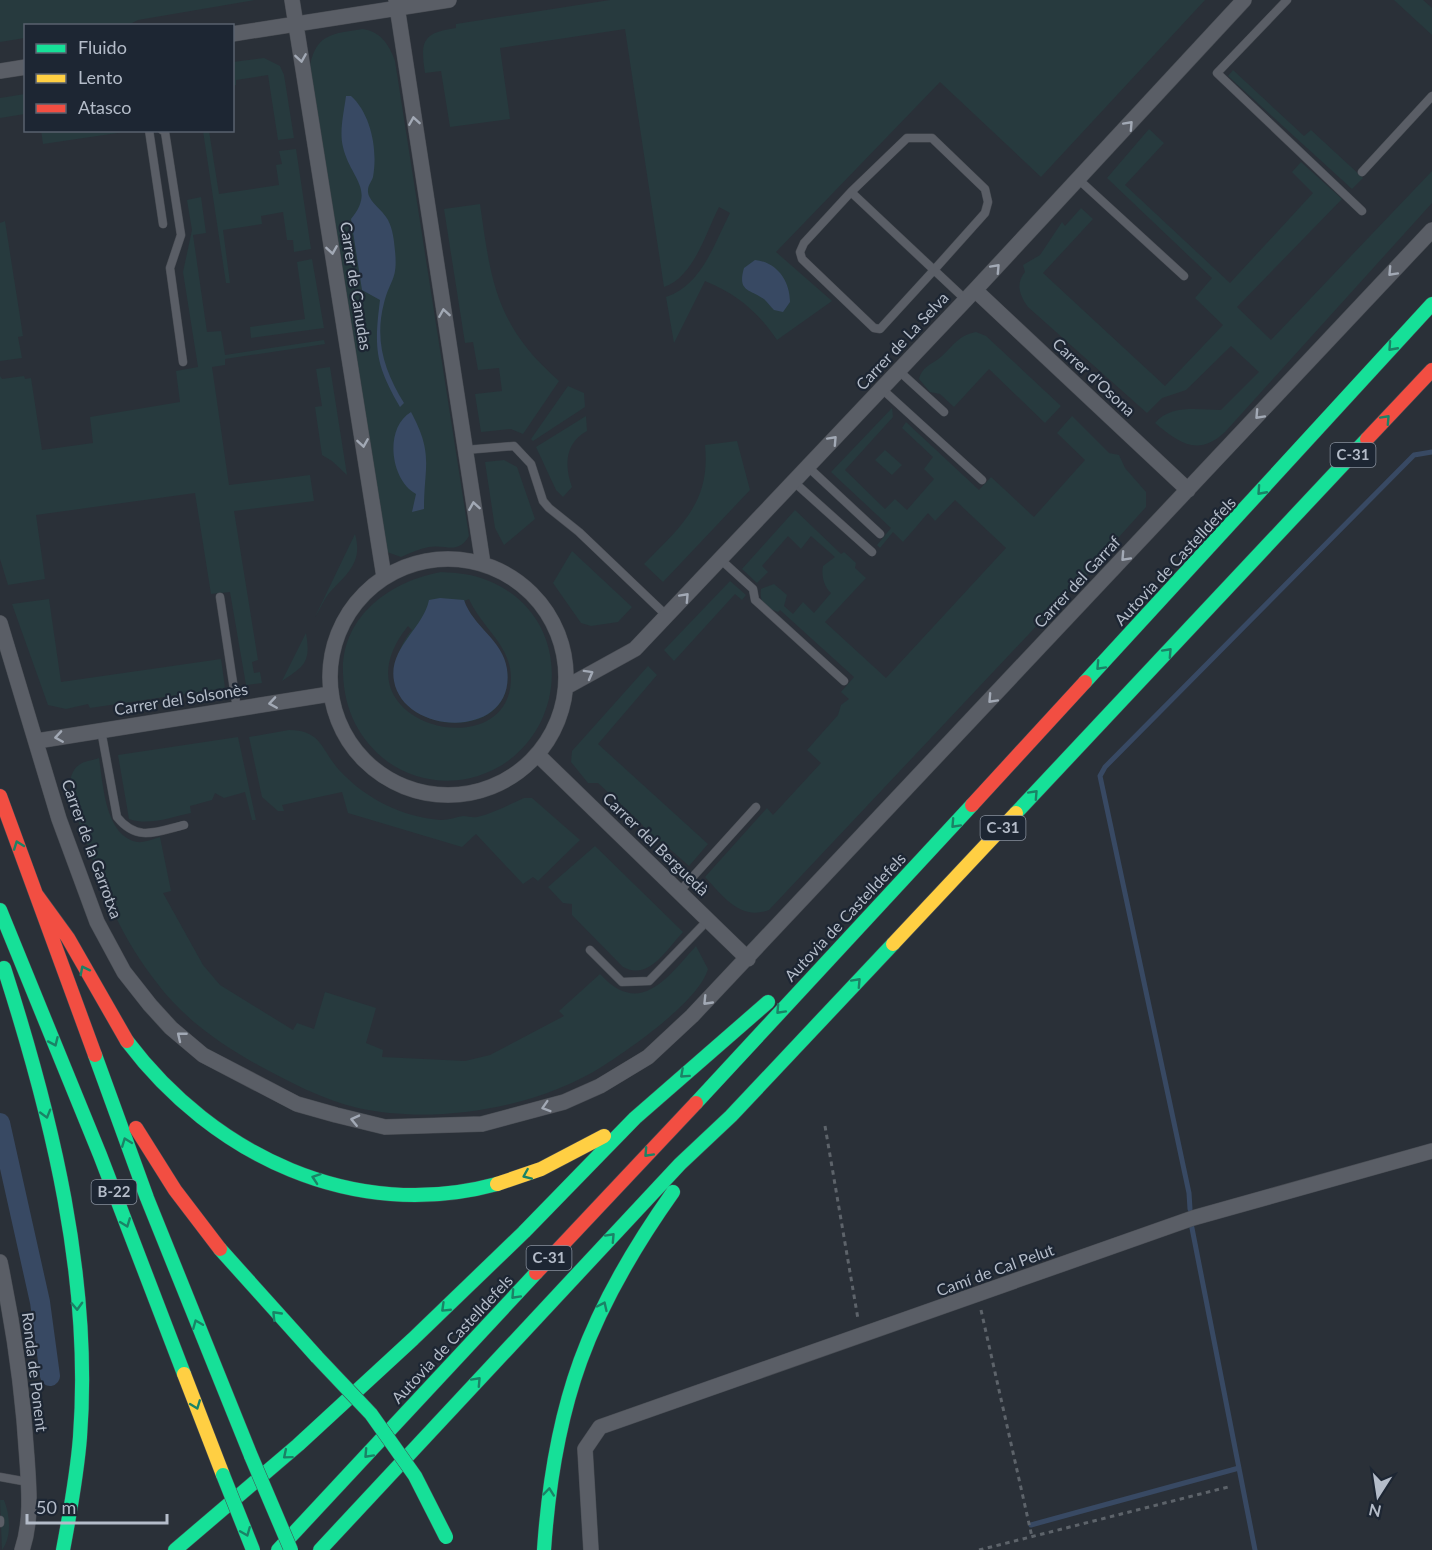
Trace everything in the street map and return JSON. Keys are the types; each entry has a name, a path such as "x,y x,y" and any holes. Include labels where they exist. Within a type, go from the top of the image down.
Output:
{"highway":[{"name":"Autovia de Castelldefels","path":"279,1550 858,929 1432,304"},
{"name":"C-31","path":"320,1550 680,1164 731,1116 1432,370"},
{"path":"1275,539 1388,438"},
{"path":"0,796 36,894 68,939 104,1009 131,1046 169,1090 219,1133 274,1164 336,1185 396,1194 457,1192 518,1179 564,1159 635,1118"},
{"name":"B-22","path":"36,894 89,1045 147,1198 291,1550"},
{"name":"B-22","path":"0,910 92,1133 254,1550"},
{"path":"175,1550 298,1445 413,1339 524,1232 635,1118 738,1025 858,929"},
{"path":"0,957 49,1124 77,1295 81,1420 63,1550"},
{"path":"89,1045 152,1157 196,1222 267,1306 372,1414 415,1476 448,1543"},
{"path":"544,1550 552,1462 562,1406 582,1349 621,1267 666,1202 731,1116"}],"street":[{"name":"Carrer de Canudas","path":"292,0 384,577"},
{"path":"234,34 397,4 449,0"},
{"name":"Carrer de La Selva","path":"568,686 635,649 971,295 1244,0"},
{"path":"397,4 483,564"},
{"path":"0,72 24,68"},
{"name":"Carrer del Garraf","path":"748,959 1432,230"},
{"name":"Carrer d'Osona","path":"971,295 1188,490"},
{"path":"449,559 483,564 512,577 542,606 554,623 565,654 568,686 553,734 538,755 513,777 482,791 448,796 415,791 384,777 358,755 340,726 330,694 330,660 340,628 358,599 384,577 415,563 449,559"},
{"name":"Carrer de la Garrotxa","path":"0,623 78,873 97,922 124,972 171,1028 203,1055 297,1104 385,1127 431,1127 482,1124 564,1102 600,1086 648,1057 748,959"},
{"name":"Carrer del Solsonès","path":"37,741 330,694"},
{"name":"Carrer del Berguedà","path":"538,755 748,959"},
{"name":"Camí de Cal Pelut","path":"591,1550 585,1449 600,1427 1193,1218 1432,1151"},
{"name":"Ronda de Ponent","path":"0,1262 19,1363 28,1482 28,1523 24,1550"}],"lane":[{"path":"1287,0 1217,73 1362,211"},
{"path":"1362,172 1432,96"},
{"path":"149,132 162,224"},
{"path":"165,132 181,235 171,268 183,362"},
{"path":"907,138 932,138 985,189 988,202 985,213 934,270 880,328 874,328 802,259 800,252 804,243 851,192 907,138"},
{"path":"1078,179 1184,276"},
{"path":"851,192 934,270 971,295"},
{"path":"899,371 944,412"},
{"path":"882,388 982,480"},
{"path":"465,450 514,446 524,453 531,464 543,501 667,616"},
{"path":"808,467 880,534"},
{"path":"794,482 872,552"},
{"path":"720,559 753,589 755,600 844,681"},
{"path":"220,597 237,709"},
{"path":"101,730 117,817 126,827 137,833 149,834 184,825"},
{"path":"679,892 756,807"},
{"path":"590,950 622,982 649,981 708,920"},
{"path":"0,1477 28,1482"}],"path":[{"path":"825,1126 861,1336"},
{"path":"978,1295 1032,1537"},
{"path":"979,1550 1228,1487"}],"green space":[{"path":"0,0 255,0 138,20 130,24 24,24 24,38 0,42"},
{"path":"610,0 1205,0 1041,177 940,82 776,252 832,301 777,340 746,305 705,281 674,343 666,297 689,283 698,273 706,262 730,213 719,207 691,264 674,282 664,287 625,29 500,48 510,119 450,127 441,71 425,73 423,53 426,40 437,32 456,28 456,24"},
{"path":"1394,0 1423,0 1432,8 1432,35"},
{"path":"362,29 374,32 383,39 395,61 469,536 465,542 456,547 429,547 401,557 387,552 310,65 313,54 322,41 335,34"},
{"path":"264,58 280,66 284,75 294,138 278,140 268,75 236,80 234,86 234,62"},
{"path":"1233,70 1304,136 1311,130 1363,178 1352,189 1228,76"},
{"path":"24,94 24,114 0,118 0,98"},
{"path":"1149,129 1164,143 1125,185 1230,283 1313,193 1292,172 1301,162 1342,199 1237,307 1271,340 1432,171 1432,203 1225,432 1206,444 1197,445 1181,441 1155,423 1169,413 1186,409 1221,410 1259,372 1231,346 1186,390 1162,398 1147,413 1028,307 1019,285 1025,272 1023,265 1040,255 1062,222 1065,226 1081,208 1093,219 1043,273 1165,386 1223,325 1195,298 1212,278 1107,178"},
{"path":"41,132 124,132 43,144"},
{"path":"203,132 209,132 219,194 279,185 276,165 282,164 279,151 296,149 311,249 294,252 293,240 287,240 283,212 261,216 262,224 223,230 230,283 226,283"},
{"path":"201,197 206,233 193,235 207,332 221,331 225,355 324,340 325,344 225,359 225,365 212,367 229,485 310,475 314,501 234,511 258,660 252,662 254,673 260,672 262,683 246,685 230,592 211,594 195,493 36,515 45,579 8,585 0,559 0,376 2,379 24,376 25,379 31,378 42,450 93,443 90,417 180,402 176,371 198,367 183,272 192,230 187,200"},
{"path":"480,204 488,257 500,301 522,341 538,361 559,381 523,434 511,429 481,432 475,394 502,391 499,368 478,370 473,342 465,343 444,209"},
{"path":"5,221 23,336 18,337 22,358 0,361 0,223"},
{"path":"312,259 324,328 251,338 250,327 305,319 297,262"},
{"path":"976,332 986,336 1061,406 1045,423 989,369 954,407 940,394 930,392 919,379 925,368 957,341 965,335"},
{"path":"330,367 347,475 322,455 315,407 322,406 316,369"},
{"path":"568,386 584,393 585,407 533,441 531,439"},
{"path":"892,408 893,417 845,470 885,509 895,499 907,510 934,479 924,469 933,457 902,428 906,422 979,490 991,477 1034,517 1085,460 1057,433 1072,416 1109,453 1119,455 1125,468 1146,492 1146,507 1090,569 1083,585 1076,584 769,910 759,913 749,912 733,905 705,877 767,808 773,815 821,763 807,750 838,715 841,705 849,699 841,692 854,677 780,610 778,612 767,606 761,598 761,589 774,584 787,595 784,606 793,614 803,602 814,613 831,593 825,584 822,569 835,557 811,536 801,549 788,536 762,566 768,572 757,583 742,569 795,510 841,554 844,552 856,563 855,568 866,578 825,622 886,678 1006,548 955,500 935,521 928,513 903,542 893,532 880,548 877,545 891,528 831,472"},
{"path":"586,416 587,431 574,442 568,455 569,479 572,487 563,497 556,490 536,447"},
{"path":"737,441 750,490 663,582 644,564 681,525 698,498 706,465 705,445"},
{"path":"885,450 902,465 892,475 875,460"},
{"path":"504,460 517,467 535,519 504,545 495,528 485,462"},
{"path":"355,534 357,552 355,560 343,579 328,595 315,617"},
{"path":"572,551 632,607 618,622 591,626 581,623 553,583"},
{"path":"441,572 471,575 489,581 520,600 540,626 550,656 551,688 543,718 525,745 500,766 466,779 446,781 415,776 388,762 361,734 346,699 343,673 350,634 360,618 387,593 422,577","holes":["469,599 501,646 510,666 511,678 503,706 484,722 458,728 430,723 406,710 391,688 390,660 408,626 412,630 397,658 396,684 406,703 425,716 448,722 471,721 491,713 504,696 507,670 500,651 468,611 464,601"]},
{"path":"730,581 746,595 742,600 735,594 674,661 664,650"},
{"path":"49,599 61,682 221,659 225,688 90,708 88,704 66,709 48,705 12,604"},
{"path":"306,633 307,657 301,667 282,681"},
{"path":"648,666 657,675 598,744 708,844 689,866 662,842 652,837 639,821 598,783 588,783 571,762 572,751"},
{"path":"289,730 308,733 314,737 339,770 361,790 399,811 447,820 483,815 524,798 532,798 580,840 538,881 533,877 523,884 476,834 462,847 348,813 342,792 282,805 284,811 278,811 262,797 249,737"},
{"path":"238,737 256,820 252,820 245,792 224,798 215,793 212,800 190,806 191,813 168,819 144,822 129,819 118,755"},
{"path":"99,758 104,794 112,820 118,830 126,838 137,842 160,837 171,891 163,893 203,965 220,985 293,1030 297,1023 314,1029 325,992 376,1008 366,1043 383,1050 382,1057 465,1061 490,1055 564,1016 559,1011 600,974 614,987 628,993 640,993 652,989 663,981 696,946 708,969 692,995 663,1023 603,1066 577,1081 548,1093 485,1109 419,1115 358,1108 332,1100 270,1071 216,1039 178,1008 145,967 108,900 72,802 70,790 74,770 82,763"},
{"path":"595,846 683,932 649,967 632,970 623,967 572,915 572,904 563,903 548,887"},
{"path":"0,1500 4,1500 9,1526 2,1550"}],"water":[{"path":"346,96 351,96 358,104 368,122 374,144 374,167 368,194 388,220 393,235 395,268 384,303 380,330 383,356 391,380 404,403 400,407 385,379 378,355 377,331 380,300 362,290 351,219 358,209 361,191 346,158 342,141"},
{"path":"755,260 770,264 785,280 790,302 783,312 774,310 764,299 744,286 742,276 744,268"},
{"path":"411,412 423,439 426,460 424,509 412,512 416,494 400,478 394,454 397,430 402,420"},
{"path":"440,598 464,600 468,610 500,650 504,659 507,669 505,692 495,709 478,719 458,723 437,721 417,713 402,699 394,681 396,658 426,610 429,600"}],"waterway":[{"path":"1190,1209 1189,1193 1100,776 1105,767 1414,455 1432,452"},
{"path":"0,1123 40,1302 50,1376"},
{"path":"1191,1223 1255,1550"},
{"path":"1031,1525 1239,1468"}],"traffic: fast":[{"path":"1085,682 1432,304"},
{"path":"1016,813 1367,439"},
{"path":"696,1103 972,805"},
{"path":"0,910 100,1155 184,1374"},
{"path":"320,1550 680,1164 731,1116 893,944"},
{"path":"4,968 38,1082 52,1140 74,1258 80,1318 82,1378 80,1437 63,1550"},
{"path":"175,1550 298,1445 413,1339 524,1232 635,1118 768,1002"},
{"path":"127,1041 162,1081 201,1117 244,1147 291,1170 340,1186 391,1194 444,1194 497,1184"},
{"path":"95,1055 147,1198 251,1456"},
{"path":"544,1550 556,1449 580,1361 597,1319 618,1278 673,1192"},
{"path":"220,1249 317,1357"},
{"path":"278,1550 536,1273"},
{"path":"317,1357 371,1414 415,1476 446,1537"},
{"path":"251,1456 291,1550"},
{"path":"223,1475 253,1550"}],"traffic: slow":[{"path":"893,944 1016,813"},
{"path":"497,1184 541,1169 604,1136"},
{"path":"184,1374 223,1475"}],"traffic: jam":[{"path":"1367,439 1432,370"},
{"path":"972,805 1085,682"},
{"path":"0,796 95,1055"},
{"path":"36,894 68,938 127,1041"},
{"path":"536,1273 696,1103"},
{"path":"136,1128 175,1190 220,1249"}]}
